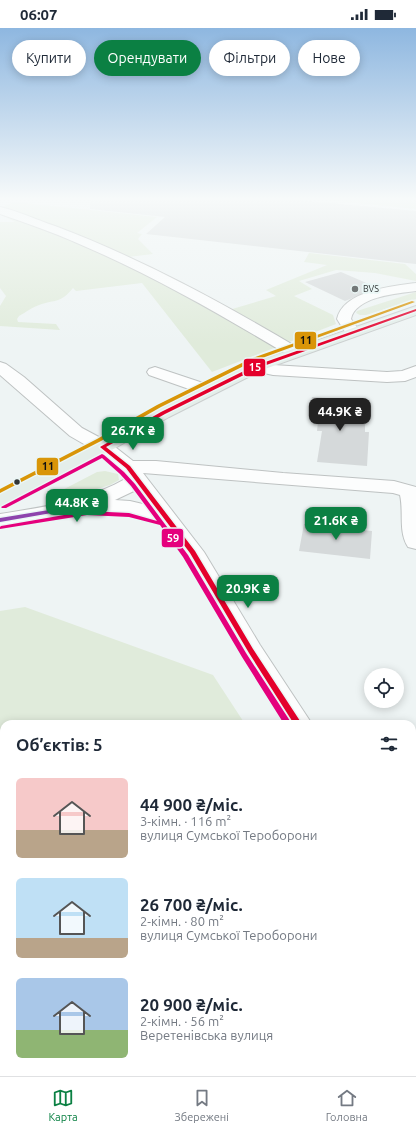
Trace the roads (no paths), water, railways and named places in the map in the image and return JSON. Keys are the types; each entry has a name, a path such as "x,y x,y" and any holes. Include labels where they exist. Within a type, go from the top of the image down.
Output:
{"main road":[{"path":"0,500 103,447 206,390 256,367 294,352 416,310"}],"street":[{"path":"96,247 136,265 230,314 294,352"},
{"path":"352,332 344,319 345,312 357,301 392,291 416,287"},
{"path":"0,367 18,380 76,432 103,447 133,473 193,552 251,651 295,720"},
{"path":"256,367 274,370 387,377 405,376 416,371"},
{"path":"156,372 206,390"},
{"path":"0,383 18,380"},
{"path":"0,520 87,505 120,492 133,473 156,467 283,479 394,487 409,491 412,503 414,539 416,542"},
{"path":"87,505 130,507 166,516"}],"place":[{"name":"BVS","path":"355,289"}]}
